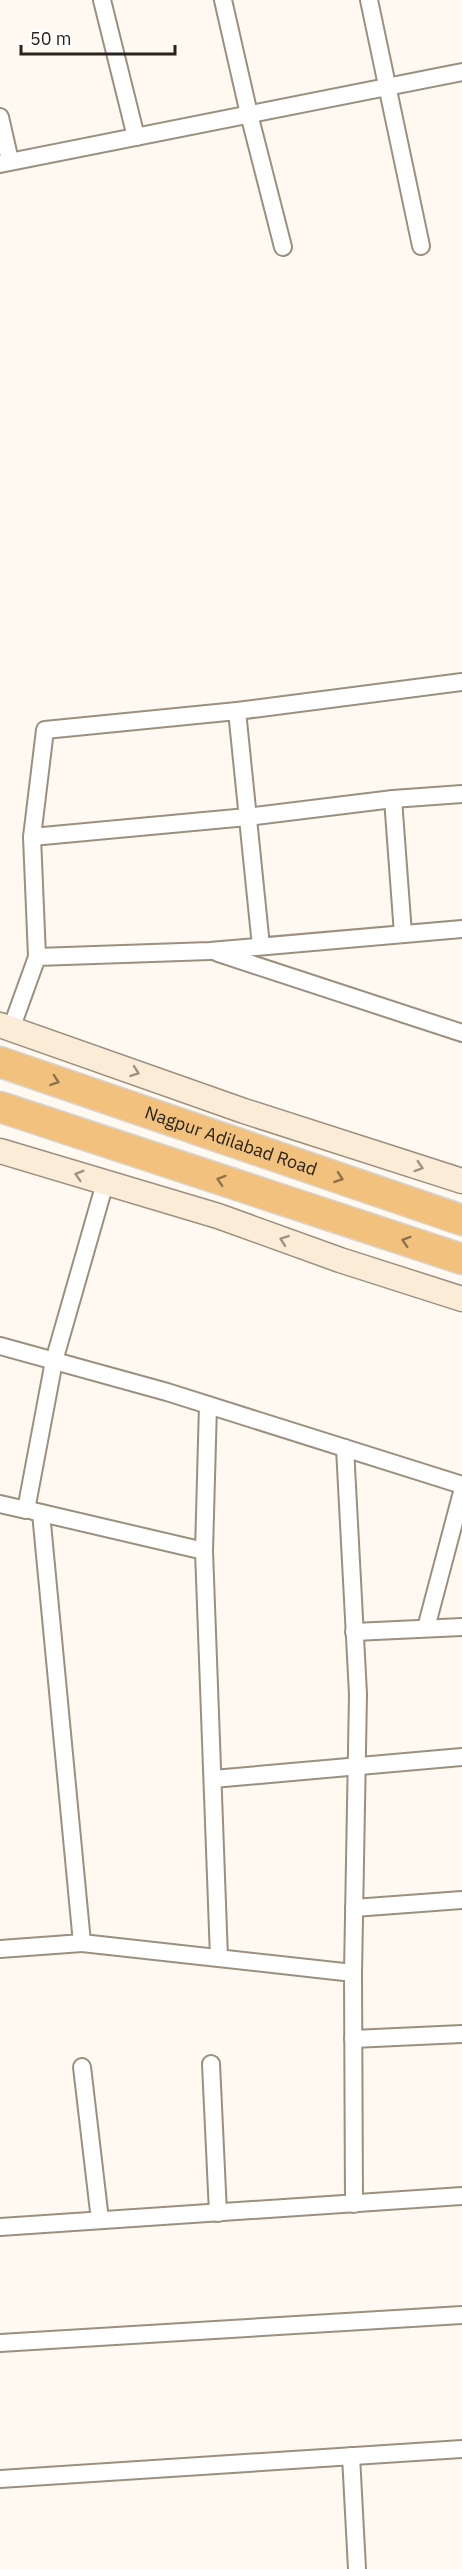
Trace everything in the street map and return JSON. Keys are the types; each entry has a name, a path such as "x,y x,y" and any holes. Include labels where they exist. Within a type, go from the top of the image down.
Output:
{"highway":[{"name":"Nagpur Adilabad Road","path":"0,1062 462,1220"},
{"path":"0,1107 462,1259"}],"street":[{"path":"102,0 136,137"},
{"path":"223,0 249,114 284,247"},
{"path":"369,0 421,246"},
{"path":"0,117 5,162 462,72"},
{"path":"462,682 237,711 45,730 32,837 37,957 6,1027 244,1112 462,1181"},
{"path":"237,711 246,817 261,946"},
{"path":"32,837 246,817 393,799 462,794"},
{"path":"393,799 403,934"},
{"path":"37,957 210,951 462,929"},
{"path":"210,951 462,1033"},
{"path":"0,1151 218,1216 340,1260 462,1299"},
{"path":"82,1943 34,1511 54,1361 105,1183"},
{"path":"0,1346 208,1405 462,1485"},
{"path":"208,1405 204,1551 219,1958"},
{"path":"345,1448 358,1694 353,1973 354,2204"},
{"path":"426,1628 462,1492"},
{"path":"0,1504 204,1551"},
{"path":"354,1632 462,1627"},
{"path":"213,1779 462,1757"},
{"path":"354,1908 462,1900"},
{"path":"0,1948 82,1943 353,1973"},
{"path":"353,2039 462,2034"},
{"path":"211,2064 218,2212"},
{"path":"82,2067 100,2220"},
{"path":"0,2227 462,2196"},
{"path":"0,2343 462,2315"},
{"path":"0,2479 462,2449"},
{"path":"351,2456 357,2569"}]}
